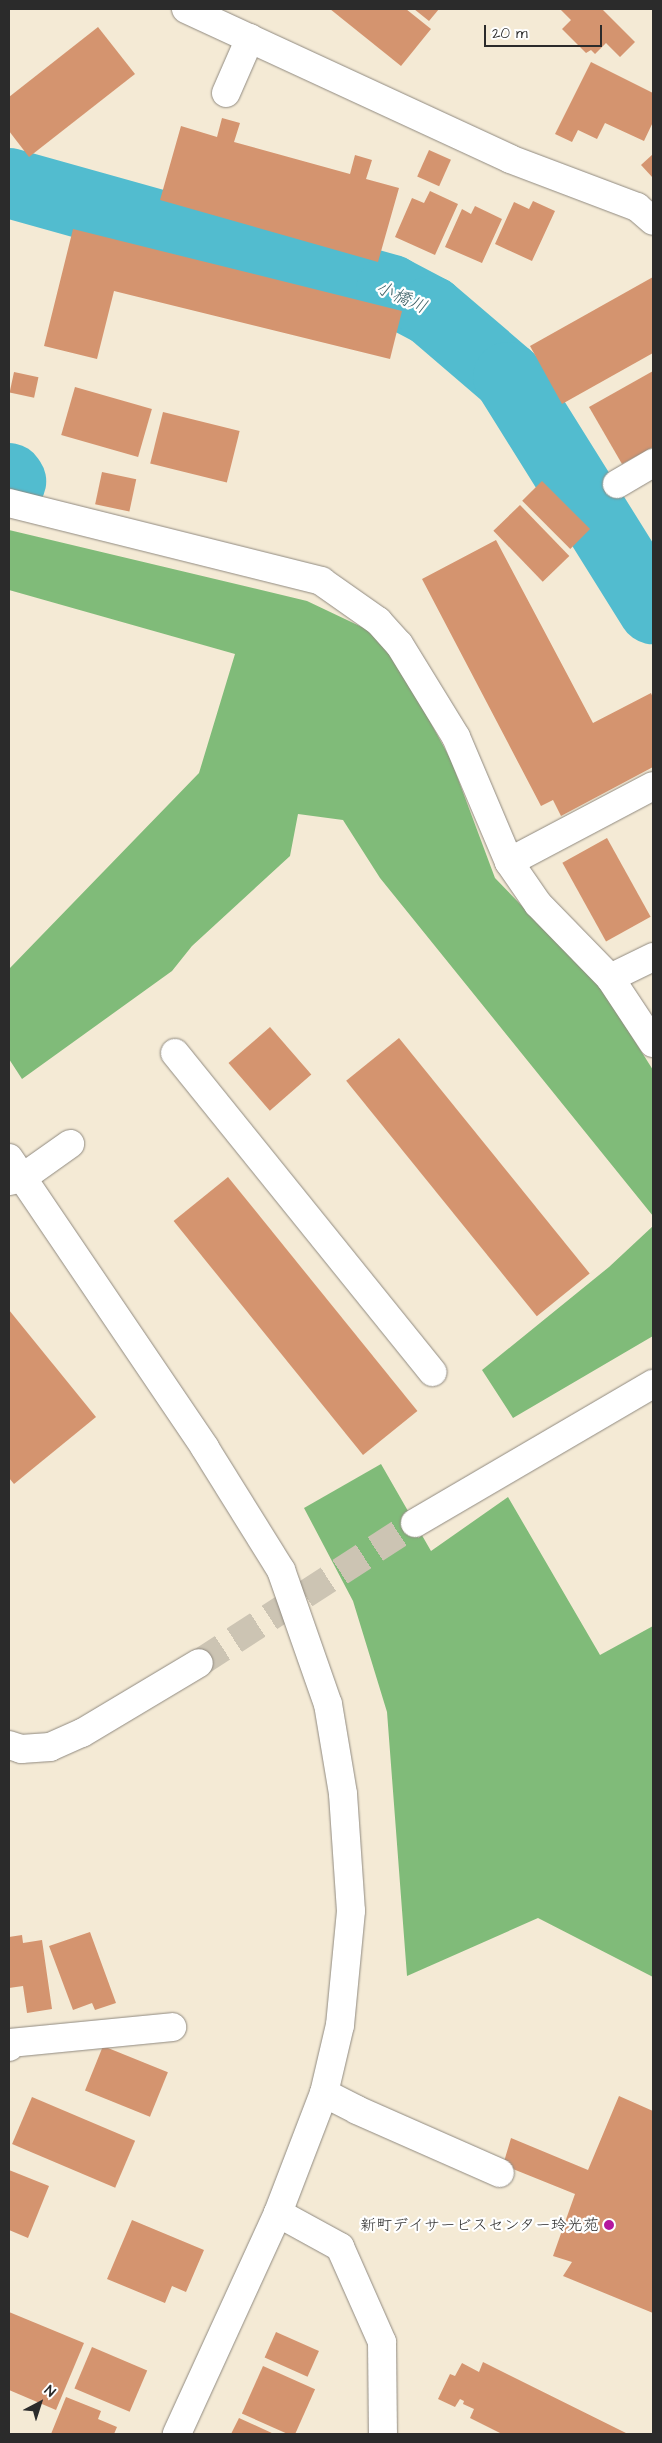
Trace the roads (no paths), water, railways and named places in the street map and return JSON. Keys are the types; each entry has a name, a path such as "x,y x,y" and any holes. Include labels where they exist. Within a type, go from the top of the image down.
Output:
{"street":[{"path":"186,9 510,159 637,207 653,221"},
{"path":"226,93 250,38"},
{"path":"617,484 653,463"},
{"path":"9,503 321,581 378,621 399,644 456,737 509,862 538,904 610,978 653,1043"},
{"path":"509,862 653,786"},
{"path":"610,978 653,957"},
{"path":"175,1053 432,1372"},
{"path":"70,1144 13,1173 251,1518 281,1570 328,1704 344,1794 351,1911 340,2025 324,2093 278,2213 177,2434"},
{"path":"416,1523 645,1390"},
{"path":"9,1745 21,1749 50,1747 74,1737 199,1663"},
{"path":"9,2047 10,2043 172,2028"},
{"path":"324,2093 357,2110 500,2173"},
{"path":"278,2213 340,2247 382,2342 383,2434"}],"waterway":[{"name":"小橋川","path":"9,183 391,290 431,311 508,377 653,609"}],"tunnel":[{"path":"199,1663 415,1523"}],"place":[{"name":"新町デイサービスセンター玲光苑","path":"609,2225"}]}
